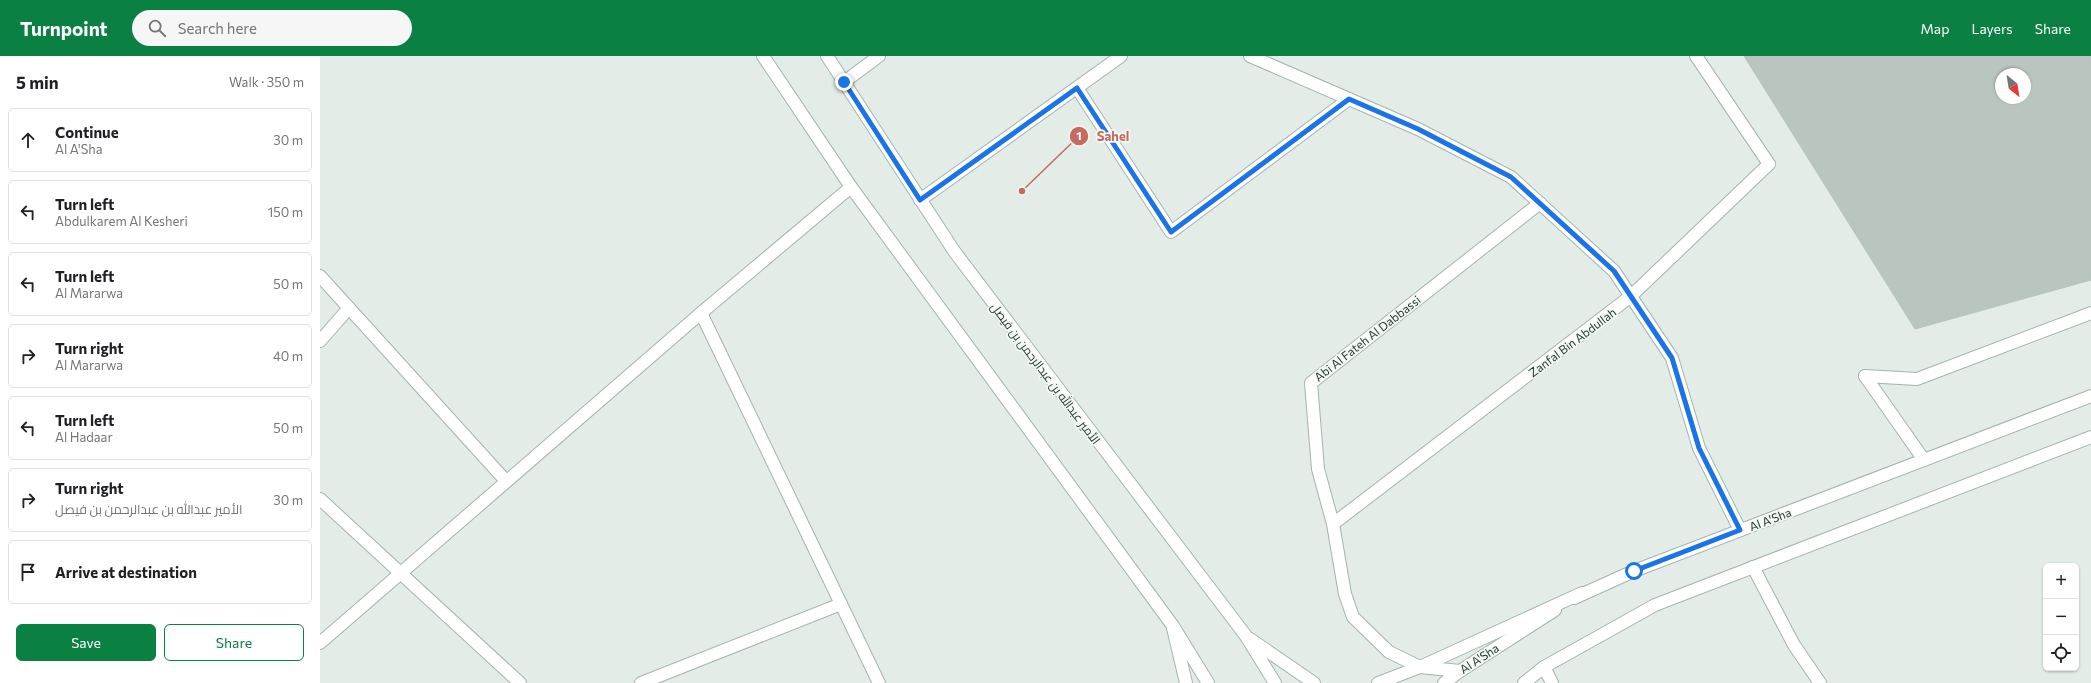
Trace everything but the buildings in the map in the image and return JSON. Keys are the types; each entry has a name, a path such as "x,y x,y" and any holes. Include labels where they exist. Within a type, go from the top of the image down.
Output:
{"street":[{"path":"763,56 852,187 1173,626 1208,683"},
{"name":"الأمير عبدالله بن عبدالرحمن بن فيصل","path":"827,56 954,251 1246,636 1275,683"},
{"path":"844,82 879,56"},
{"path":"920,200 1121,56"},
{"path":"1250,56 1418,129 1511,177 1614,271 1672,358 1699,448 1740,530"},
{"name":"Zanfal Bin Abdullah","path":"1333,524 1631,296 1769,164 1696,56"},
{"path":"1077,88 1171,232 1349,99"},
{"path":"320,643 400,572 701,313 852,187"},
{"name":"Abi Al Fateh Al Dabbassi","path":"1460,671 1420,667 1389,652 1354,617 1345,594 1333,524 1318,469 1310,383 1540,203"},
{"path":"320,276 506,481"},
{"path":"320,341 349,308"},
{"path":"701,313 879,683"},
{"path":"1924,460 1865,376 1917,379 2091,313"},
{"name":"Al A'Sha","path":"1444,683 1460,671 1582,593 1740,530 2091,396"},
{"path":"1524,683 1544,667 1655,605 2091,437"},
{"path":"320,499 520,683"},
{"path":"1753,567 1794,645 1820,683"},
{"path":"1378,683 1420,667 1582,593"},
{"path":"641,683 840,604"},
{"path":"1173,626 1186,683"},
{"path":"1246,636 1314,683"},
{"path":"1544,667 1552,683"}],"place":[{"name":"Sahel","path":"1022,191"}],"route":[{"path":"844,82 920,200 1077,88 1171,232 1349,99 1418,129 1511,177 1614,271 1672,358 1699,448 1740,530 1634,571"}]}
